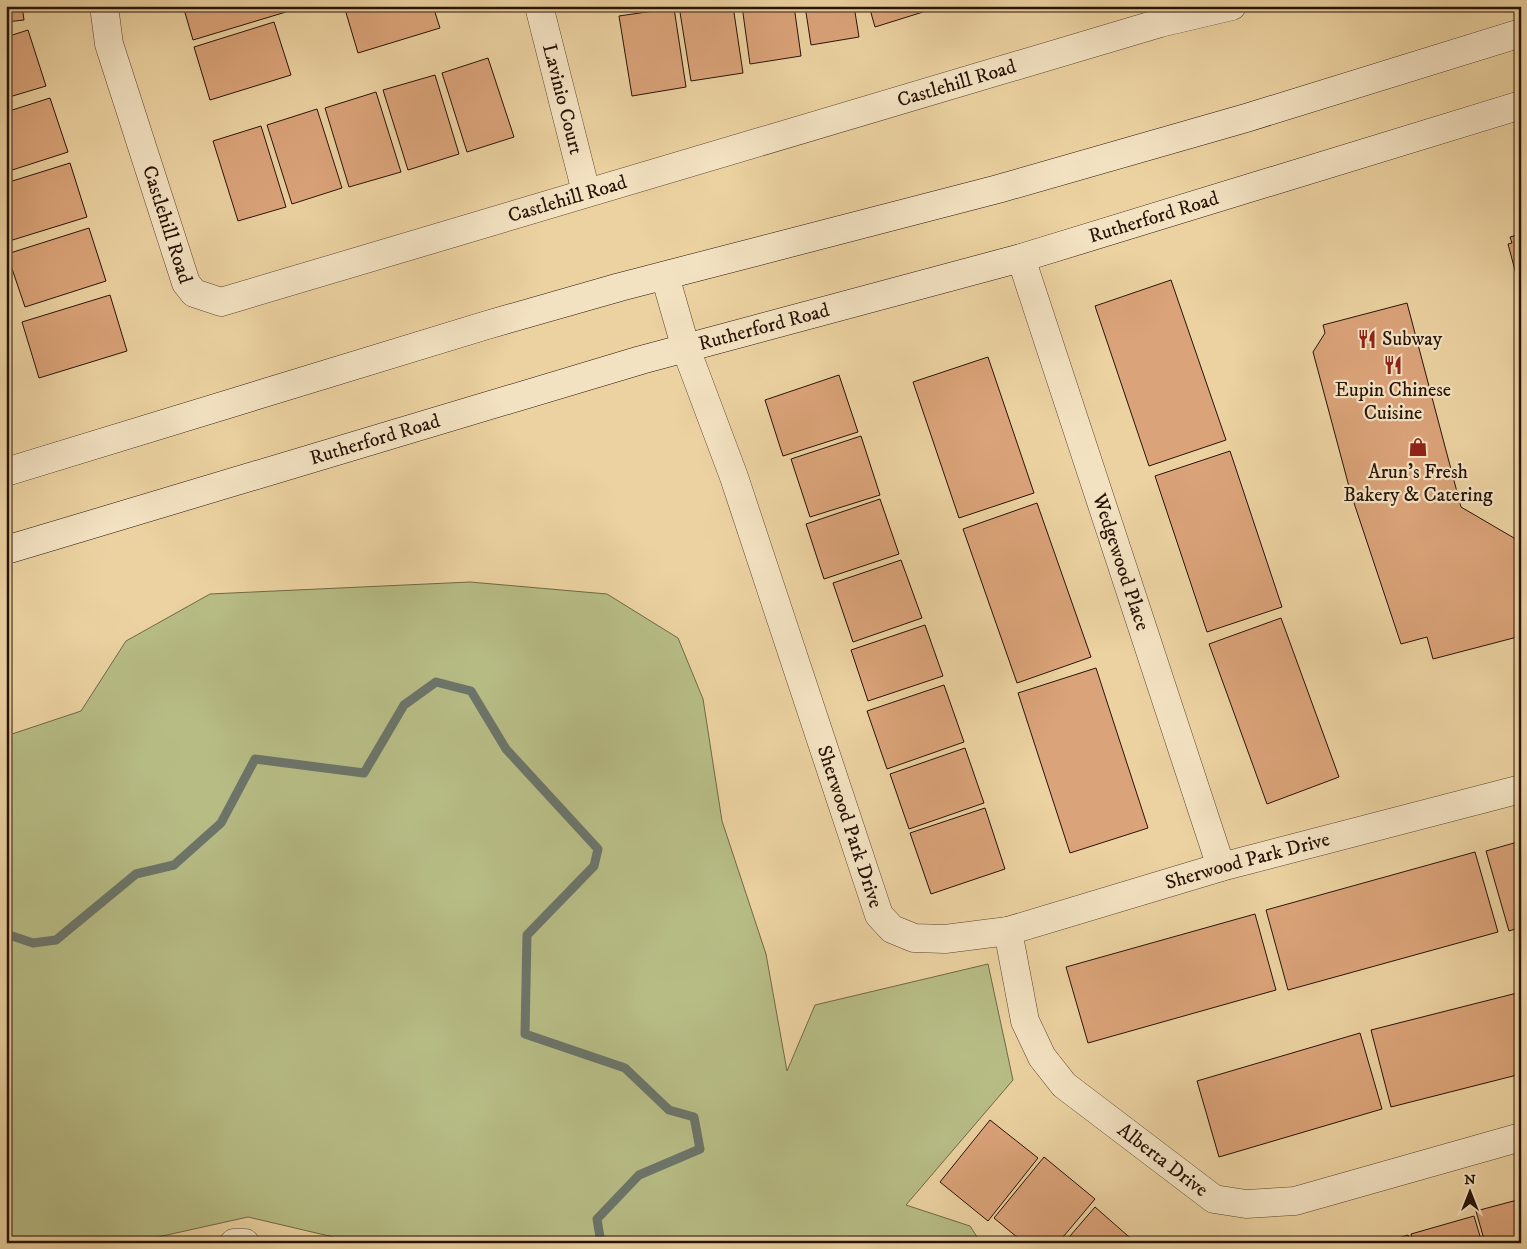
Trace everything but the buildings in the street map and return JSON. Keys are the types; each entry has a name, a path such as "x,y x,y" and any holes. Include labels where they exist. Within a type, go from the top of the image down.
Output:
{"street":[{"name":"Castlehill Road","path":"104,6 112,53 186,283 194,293 221,302 1160,23 1232,6"},
{"name":"Lavinio Court","path":"539,6 586,192"},
{"path":"6,472 487,325 1017,183 1246,118 1521,34"},
{"name":"Rutherford Road","path":"6,550 500,401 741,332 1021,258 1521,104"},
{"name":"Wedgewood Place","path":"1021,258 1220,867"},
{"name":"Sherwood Park Drive","path":"665,276 686,349 734,477 879,915 892,929 914,938 945,939 1008,931 1220,867 1521,788"},
{"name":"Alberta Drive","path":"1008,931 1025,1021 1042,1057 1064,1085 1214,1199 1246,1204 1295,1201 1521,1137"},
{"path":"234,1243 245,1243"}],"green space":[{"path":"470,582 607,594 678,638 703,699 722,821 766,954 787,1071 815,1005 988,964 1013,1080 906,1205 970,1226 981,1243 359,1243 248,1217 131,1243 6,1243 6,736 81,711 126,641 210,594"}],"waterway":[{"path":"6,934 33,943 56,940 136,874 174,865 221,823 255,759 364,773 404,705 436,682 471,691 506,749 598,849 594,866 527,935 525,1034 625,1068 669,1110 694,1117 700,1149 639,1175 597,1219 601,1243"}],"place":[{"name":"Subway","path":"1367,339"},
{"name":"Eupin Chinese Cuisine","path":"1393,365"},
{"name":"Arun's Fresh Bakery & Catering","path":"1418,447"}]}
